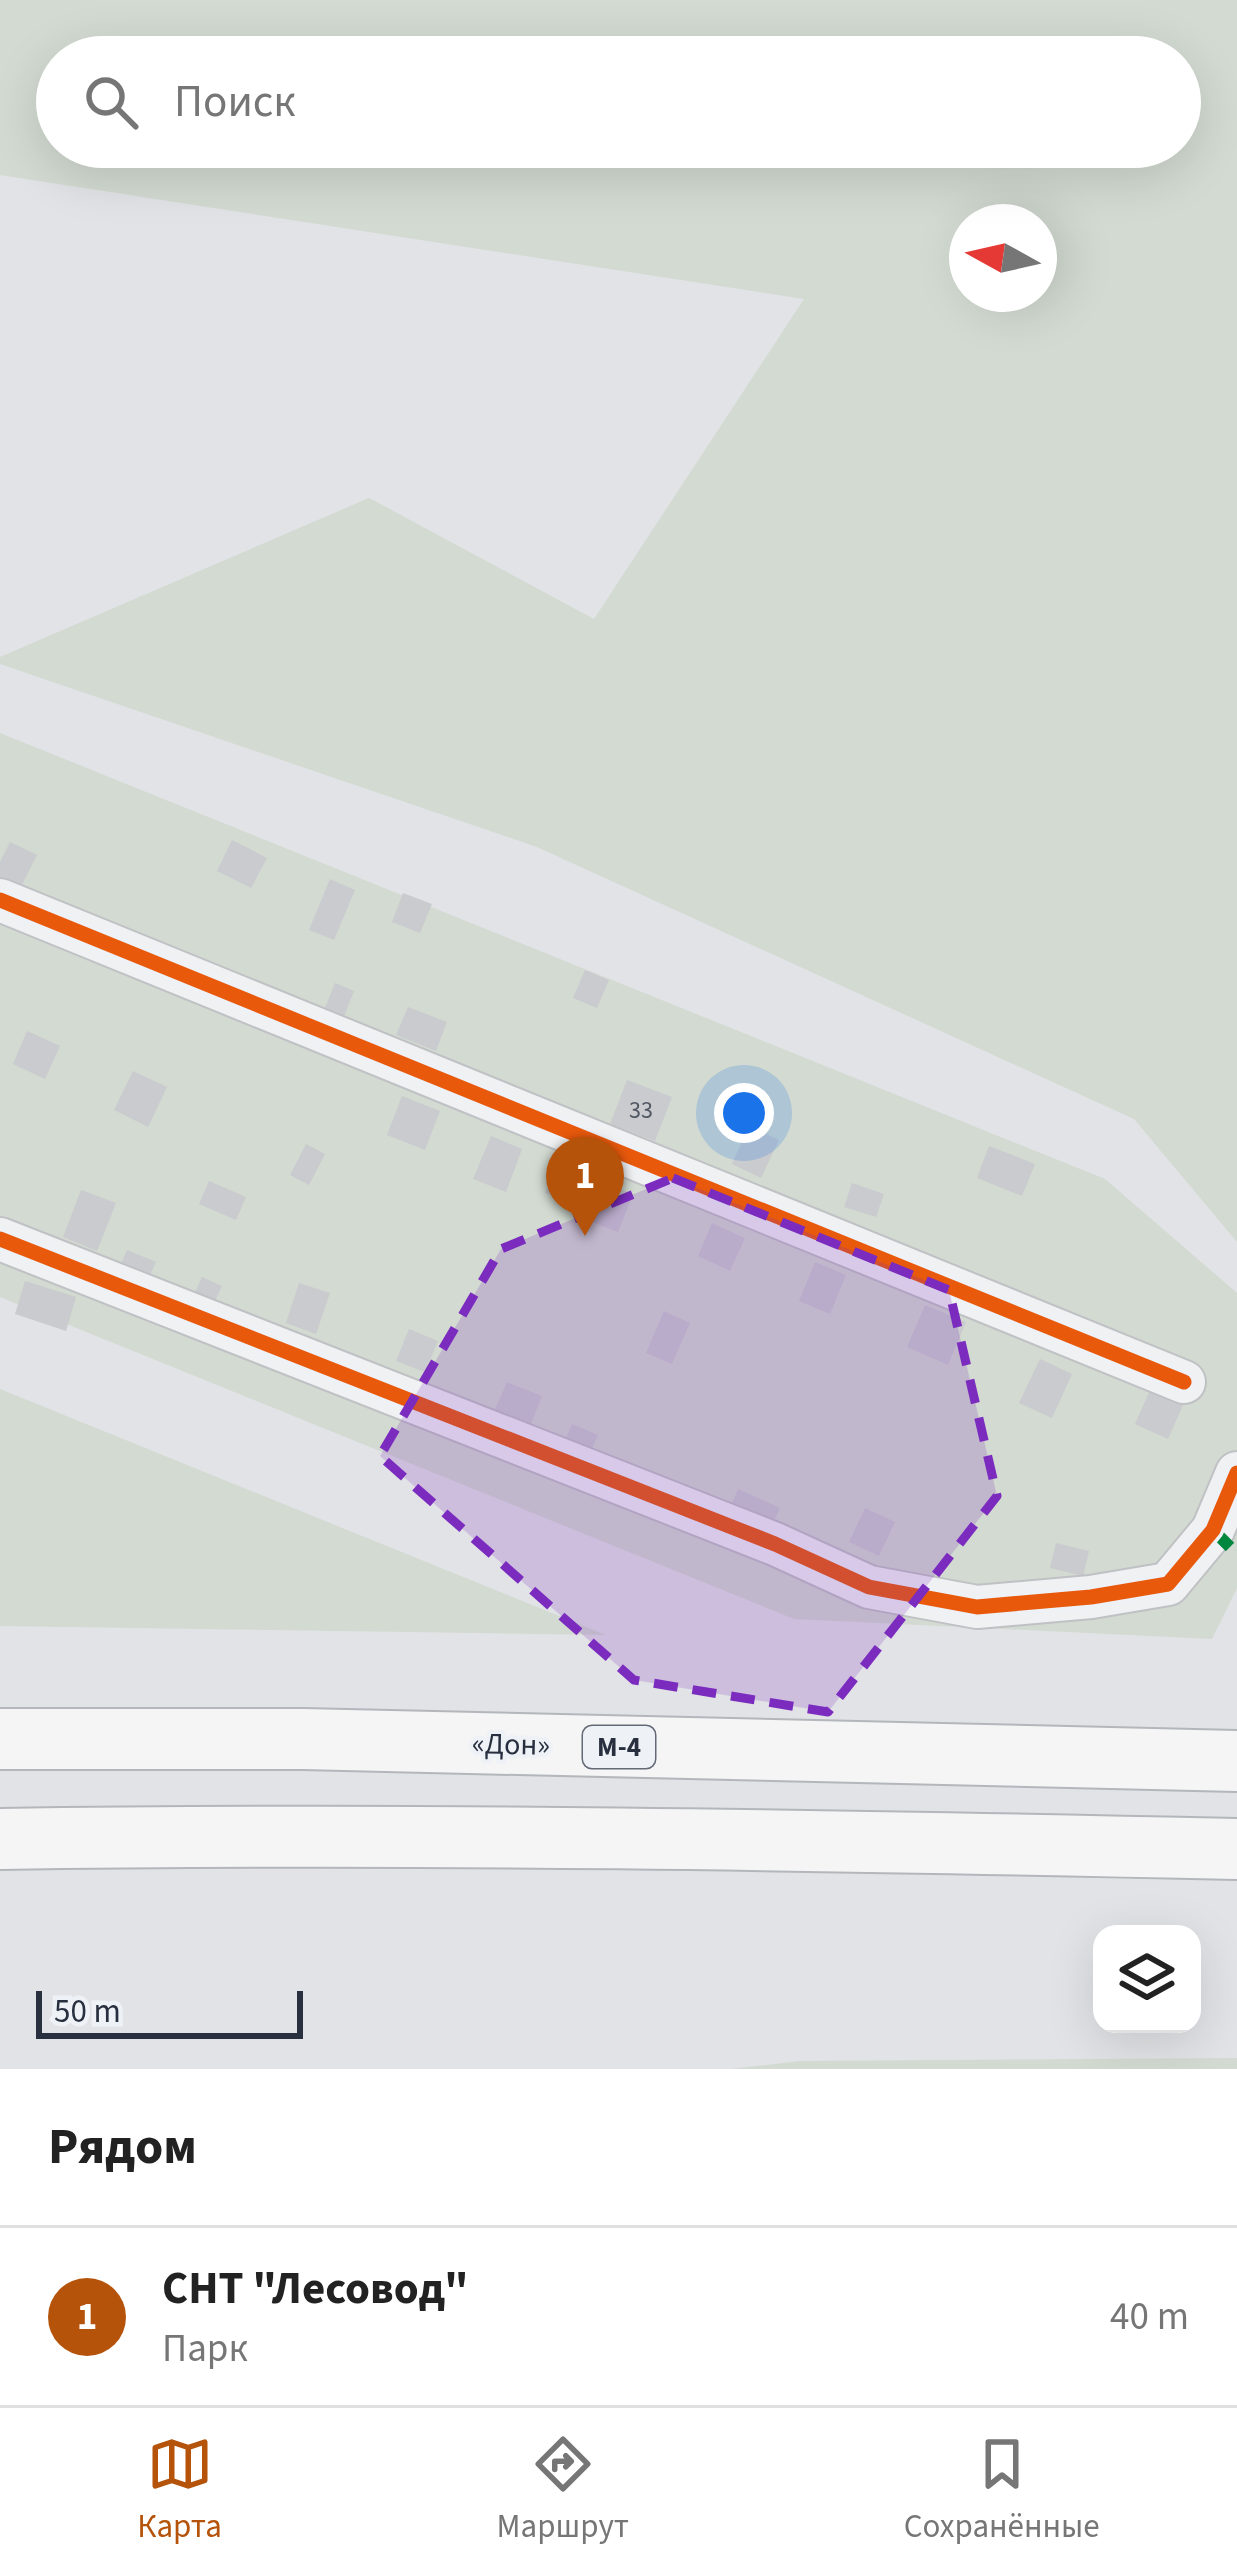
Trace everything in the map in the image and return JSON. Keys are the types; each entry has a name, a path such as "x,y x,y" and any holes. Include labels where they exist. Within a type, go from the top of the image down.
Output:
{"highway":[{"name":"«Дон»","path":"0,1739 304,1739 1237,1761"},
{"path":"0,1839 349,1834 1237,1850"}],"street":[{"path":"0,900 1184,1382"},
{"path":"0,1238 775,1544 869,1587 977,1607 1168,1584 1213,1530 1237,1473"}],"highlighted area":[{"path":"673,1178 949,1290 997,1496 828,1712 634,1680 380,1456 501,1249"}],"shaded area":[{"path":"0,0 1237,0 1237,1242 1134,1119 537,847 0,664 0,657 369,498 594,619 804,299 0,175"},
{"path":"0,733 1105,1179 1237,1293 1237,1588 1212,1639 794,1619 0,1297"},
{"path":"0,1389 606,1635 0,1626"},
{"path":"1237,2058 1237,2069 731,2069 800,2061"}],"building":[{"path":"232,840 267,858 251,888 217,871"},
{"path":"10,842 37,855 17,895 0,887 0,862"},
{"path":"330,879 355,890 334,940 309,930"},
{"path":"403,893 432,904 420,933 392,922"},
{"path":"585,970 609,980 597,1008 573,998"},
{"path":"335,983 354,991 342,1021 323,1013"},
{"path":"408,1007 447,1022 436,1051 396,1035"},
{"path":"27,1031 60,1046 45,1079 13,1064"},
{"path":"133,1071 167,1087 148,1127 114,1110"},
{"path":"627,1080 672,1097 655,1141 610,1124"},
{"path":"402,1096 440,1111 425,1150 387,1135"},
{"path":"749,1126 779,1140 761,1178 732,1164"},
{"path":"491,1136 522,1149 506,1192 473,1179"},
{"path":"306,1144 325,1154 309,1185 290,1175"},
{"path":"989,1146 1035,1164 1022,1196 977,1178"},
{"path":"560,1153 591,1165 576,1204 545,1193"},
{"path":"599,1180 633,1194 618,1232 584,1219"},
{"path":"209,1181 246,1197 236,1220 199,1204"},
{"path":"852,1183 884,1194 876,1217 844,1207"},
{"path":"81,1190 116,1203 97,1251 63,1237"},
{"path":"712,1223 745,1238 730,1271 698,1256"},
{"path":"127,1250 156,1262 147,1281 119,1269"},
{"path":"815,1262 846,1275 830,1314 799,1301"},
{"path":"202,1277 222,1286 213,1305 194,1295"},
{"path":"25,1281 76,1297 66,1331 15,1314"},
{"path":"299,1283 330,1293 316,1334 286,1323"},
{"path":"925,1305 966,1322 948,1365 907,1347"},
{"path":"664,1311 690,1323 672,1364 646,1353"},
{"path":"409,1329 438,1341 425,1372 396,1361"},
{"path":"1040,1359 1072,1374 1052,1418 1019,1403"},
{"path":"507,1382 542,1396 529,1429 493,1414"},
{"path":"1151,1388 1184,1403 1168,1439 1135,1424"},
{"path":"572,1424 598,1435 588,1458 562,1447"},
{"path":"738,1489 780,1508 768,1534 727,1515"},
{"path":"865,1508 895,1522 879,1556 849,1542"},
{"path":"1056,1543 1089,1551 1083,1576 1050,1568"}],"marked path":[{"path":"1213,1530 1237,1554"}],"cycle path":[{"path":"0,900 1184,1382"},
{"path":"0,1239 775,1544 869,1587 977,1607 1091,1597 1168,1584 1213,1530 1237,1473"}],"place":[{"name":"СНТ \"Лесовод\"","path":"585,1236"}]}
